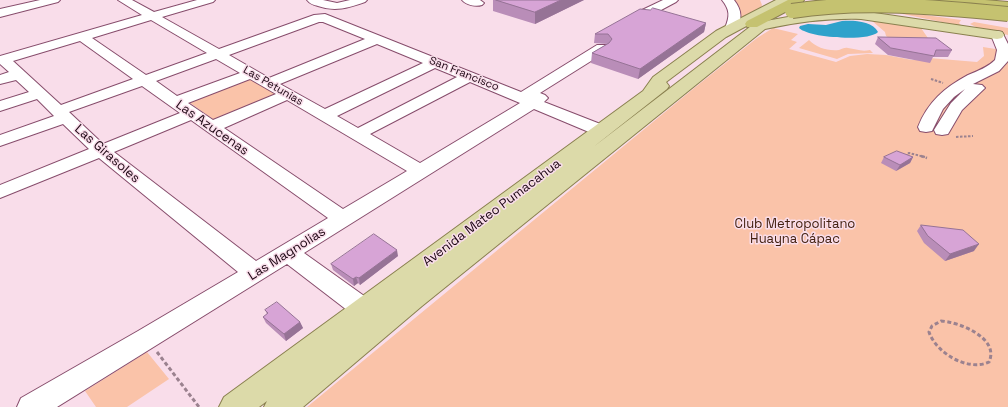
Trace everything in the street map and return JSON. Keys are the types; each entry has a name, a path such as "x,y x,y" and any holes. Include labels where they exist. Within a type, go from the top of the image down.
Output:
{"highway":[{"path":"761,15 790,5 859,0 1008,14"},
{"path":"945,0 1008,6"}],"main road":[{"path":"824,0 972,24"},
{"path":"840,0 972,24 1004,32"},
{"path":"649,95 659,80 731,28 761,15 790,5"},
{"path":"761,15 791,19 816,15 850,14 1004,32"},
{"name":"Avenida Mateo Pumacahua","path":"235,407 694,61 761,15"},
{"name":"Avenida Mateo Pumacahua","path":"280,407 761,15"}],"street":[{"path":"0,11 54,0"},
{"path":"2,59 209,0"},
{"path":"311,3 336,8 361,0"},
{"path":"644,14 672,0"},
{"path":"728,0 736,13 731,28"},
{"path":"912,0 952,4 970,3"},
{"path":"0,11 35,1"},
{"name":"Las Petunias","path":"130,1 152,16 421,171"},
{"name":"San Francisco","path":"218,54 318,18 326,18 434,63 531,98 606,128"},
{"path":"926,128 936,105 949,93 994,67 1002,60 1004,51 1004,32"},
{"name":"Las Azucenas","path":"81,36 343,219"},
{"path":"269,83 377,38"},
{"name":"Las Magnolias","path":"31,407 147,339 421,171 531,98 602,48"},
{"path":"0,141 144,80 218,54"},
{"name":"Las Girasoles","path":"2,59 101,151 255,273"},
{"path":"325,115 434,63"},
{"path":"949,134 952,110 968,94 1008,69"},
{"path":"176,102 252,73"},
{"path":"0,80 19,74"},
{"path":"358,134 469,76"},
{"path":"0,106 40,93"},
{"path":"211,127 288,94"},
{"path":"0,192 192,114"},
{"path":"288,253 365,310"}],"path":[{"path":"949,134 973,136"},
{"path":"904,160 909,153 927,158"},
{"path":"941,321 958,323 985,340 993,354 992,359 988,364 980,366 970,365 947,355 932,340 930,333 931,327 934,323 941,321"},
{"path":"147,339 199,407"}],"green space":[{"path":"731,0 760,0 762,5 760,10 740,19 740,13"},
{"path":"868,7 961,20 959,23 962,26"},
{"path":"871,20 921,28 930,41 889,38 886,36 885,32"},
{"path":"974,22 1008,28 1008,35 978,28 970,24"},
{"name":"Club Metropolitano Huayna Cápac","path":"773,28 798,34 791,40 797,42 789,49 836,62 850,56 867,54 886,55 912,60 929,58 977,62 984,56 983,47 1008,51 1008,407 307,407 693,89 757,38"},
{"path":"809,40 819,47 830,50 847,48 861,51 870,50 873,53 848,54 837,59 799,48"},
{"path":"249,76 282,95 217,122 186,100"},
{"path":"147,352 169,379 127,407 96,407 85,391"}],"water":[{"path":"842,21 867,23 878,32 863,37 839,38 814,34 799,28 800,26 808,24 826,25"}],"building":[{"path":"496,0 561,0 535,12"},
{"path":"653,8 706,23 640,69 592,53 609,43 612,39 608,34 595,34 640,9 650,10"},
{"path":"878,37 936,38 952,50 936,50 934,56 891,48"},
{"path":"897,151 913,157 900,165 884,157"},
{"path":"921,225 963,230 979,244 950,254 928,236"},
{"path":"374,234 397,250 359,278 356,277 353,279 331,264"},
{"path":"277,302 300,322 284,334 263,317 268,313 265,310"}]}
